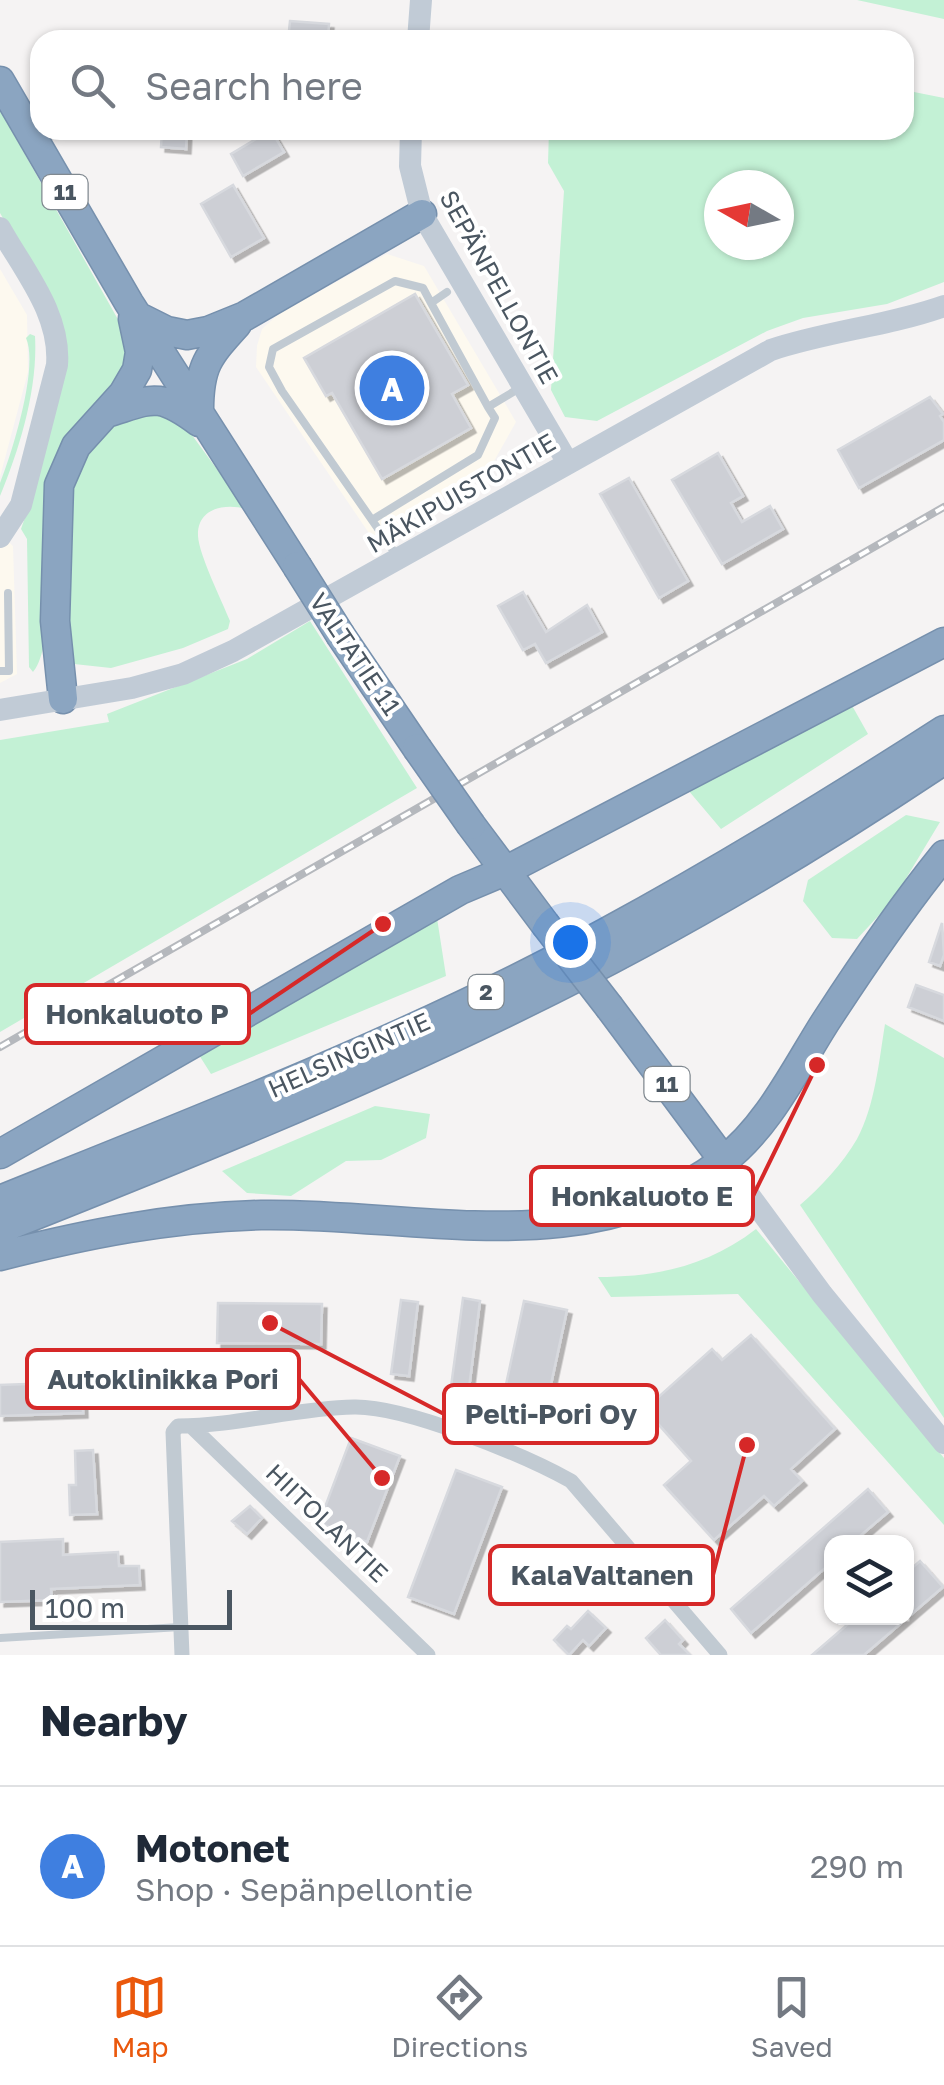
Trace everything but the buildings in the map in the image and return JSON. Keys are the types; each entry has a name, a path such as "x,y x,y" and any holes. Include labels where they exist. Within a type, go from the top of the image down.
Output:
{"highway":[{"name":"VALTATIE 11","path":"0,81 30,132"},
{"name":"VALTATIE 11","path":"35,140 134,310 341,636 504,871"},
{"path":"134,310 167,331 208,331 244,316 422,214"},
{"path":"63,699 56,621 58,485 76,446 123,394 137,370 140,352 134,310"},
{"path":"206,421 199,381 204,363 244,316"},
{"path":"106,413 143,401 162,400 206,421"},
{"path":"0,1154 460,890 504,871 944,642"},
{"name":"HELSINGINTIE","path":"0,1200 355,1054 501,986 730,862 944,730"},
{"name":"HELSINGINTIE","path":"0,1228 242,1132 518,1007 746,884 944,760"},
{"path":"0,1256 104,1232 212,1218 316,1215 539,1226 582,1222 629,1210 678,1189 724,1160 760,1121 879,940 944,855"},
{"name":"11","path":"504,871 724,1160"}],"street":[{"path":"419,30 422,0"},
{"name":"SEPÄNPELLONTIE","path":"411,140 410,166 422,214 568,464"},
{"path":"0,228 52,320 58,345 21,505 0,537"},
{"name":"MÄKIPUISTONTIE","path":"0,710 132,688 183,674 399,560 772,350 814,336 894,322 944,306"},
{"path":"724,1160 822,1294 944,1444"},
{"path":"182,1655 173,1432 178,1426 355,1407 397,1412 540,1464 571,1481 720,1655"},
{"name":"HIITOLANTIE","path":"192,1426 428,1655"}],"lane":[{"path":"372,520 478,455 495,418 423,288 395,281 272,349 269,367 282,391 399,560"},
{"path":"430,302 448,292"},
{"path":"488,408 522,386"},
{"path":"0,672 9,671 8,593"},
{"path":"0,1638 181,1627"}],"shaded area":[{"path":"387,254 424,266 516,422 489,470 373,539 256,367 257,346 262,329 280,313"},
{"path":"0,269 27,315 28,372 0,477"},
{"path":"6,539 13,546 17,674 0,683 0,545"}],"green space":[{"path":"857,0 944,0 944,19"},
{"path":"914,92 944,98 944,282 887,304 803,318 767,331 597,421 565,417 551,390 564,191 548,163 549,140 914,140"},
{"path":"0,110 120,323 130,365 69,444 47,633 33,672 29,667 27,539 21,529 29,506 60,316 0,213"},
{"path":"30,334 35,336 31,397 0,496 0,483 27,389 26,338"},
{"path":"158,407 189,431 246,509 214,510 202,519 199,527 199,544 230,621 228,629 183,648 111,668 74,664 61,554 66,499 73,473 98,433 127,416"},
{"path":"310,621 417,788 0,1032 0,740 109,722 107,714 247,659"},
{"path":"850,702 868,734 721,829 688,790"},
{"path":"906,815 940,822 893,900 857,939 832,938 803,901 808,880"},
{"path":"437,918 446,976 211,1074 199,1055"},
{"path":"885,1024 944,1058 944,1418 800,1205 838,1166 863,1126 876,1083"},
{"path":"375,1106 430,1114 426,1138 381,1160 346,1161 291,1196 247,1193 222,1171"},
{"path":"756,1229 944,1458 944,1525 738,1294 611,1297 598,1277 641,1275 681,1267 719,1252"}],"railway":[{"path":"0,1047 944,507"}],"place":[{"name":"Motonet","path":"392,388"},
{"name":"Honkaluoto P","path":"383,924"},
{"name":"Honkaluoto E","path":"817,1065"},
{"name":"Pelti-Pori Oy","path":"270,1323"},
{"name":"KalaValtanen","path":"747,1445"},
{"name":"Autoklinikka Pori","path":"382,1478"}]}
